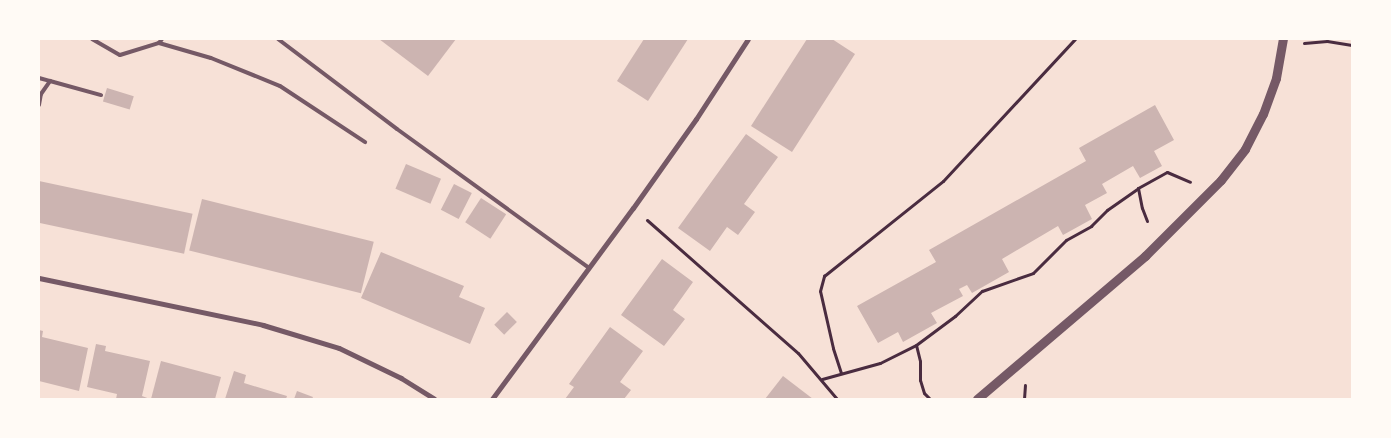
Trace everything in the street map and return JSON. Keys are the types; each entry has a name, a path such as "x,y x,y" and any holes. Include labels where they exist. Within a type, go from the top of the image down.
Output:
{"street":[{"path":"492,399 633,208 748,39"},
{"path":"977,399 1145,256 1222,180 1245,149 1263,114 1276,78 1282,39"},
{"path":"39,278 263,325 339,348 401,378 434,399"}],"lane":[{"path":"92,39 120,55 158,44 211,58 280,86 365,142"},
{"path":"158,44 162,39"},
{"path":"278,39 397,129 589,268"},
{"path":"39,78 101,95"},
{"path":"39,105 41,94 50,81"}],"path":[{"path":"841,373 833,348 820,291 824,276 943,181 1075,39"},
{"path":"1282,39 1309,44 1327,41 1352,46"},
{"path":"822,379 880,363 916,345 955,316 982,291 1004,281 1033,272 1066,240 1091,226 1107,210 1138,188 1167,172 1191,182"},
{"path":"1138,188 1142,208 1148,221"},
{"path":"633,208 798,353 837,399"},
{"path":"916,345 920,361 920,380 924,393 930,399"}],"building":[{"path":"379,39 456,39 428,76"},
{"path":"644,39 688,39 648,101 617,81"},
{"path":"807,39 832,39 855,54 792,152 751,126"},
{"path":"107,88 134,96 130,110 103,101"},
{"path":"1155,105 1174,140 1154,151 1162,166 1140,178 1133,166 1102,184 1107,193 1085,205 1092,219 1063,235 1058,226 1002,259 1009,272 972,293 967,285 959,289 963,296 931,313 937,323 903,342 898,332 878,343 857,306 936,262 929,250 1086,161 1079,148"},
{"path":"746,134 778,157 744,204 755,212 738,235 727,227 710,251 678,228"},
{"path":"406,164 441,179 430,204 395,189"},
{"path":"39,181 193,214 184,254 39,223"},
{"path":"454,184 472,193 459,219 441,210"},
{"path":"481,198 506,214 490,239 465,222"},
{"path":"202,199 374,242 361,293 189,250"},
{"path":"381,252 464,286 459,297 485,308 470,344 361,298"},
{"path":"662,259 693,282 673,310 685,319 664,346 621,315"},
{"path":"507,312 517,322 504,335 494,325"},
{"path":"610,327 643,351 620,382 631,390 624,399 565,399 574,387 569,384"},
{"path":"39,330 43,331 42,337 88,348 79,391 39,381"},
{"path":"96,344 106,346 105,351 150,361 142,396 150,399 116,399 117,394 87,387"},
{"path":"161,361 221,377 215,399 151,399"},
{"path":"234,371 246,375 244,383 287,396 286,399 225,399"},
{"path":"783,376 813,399 765,399"},
{"path":"297,391 313,397 312,399 294,399"}]}
